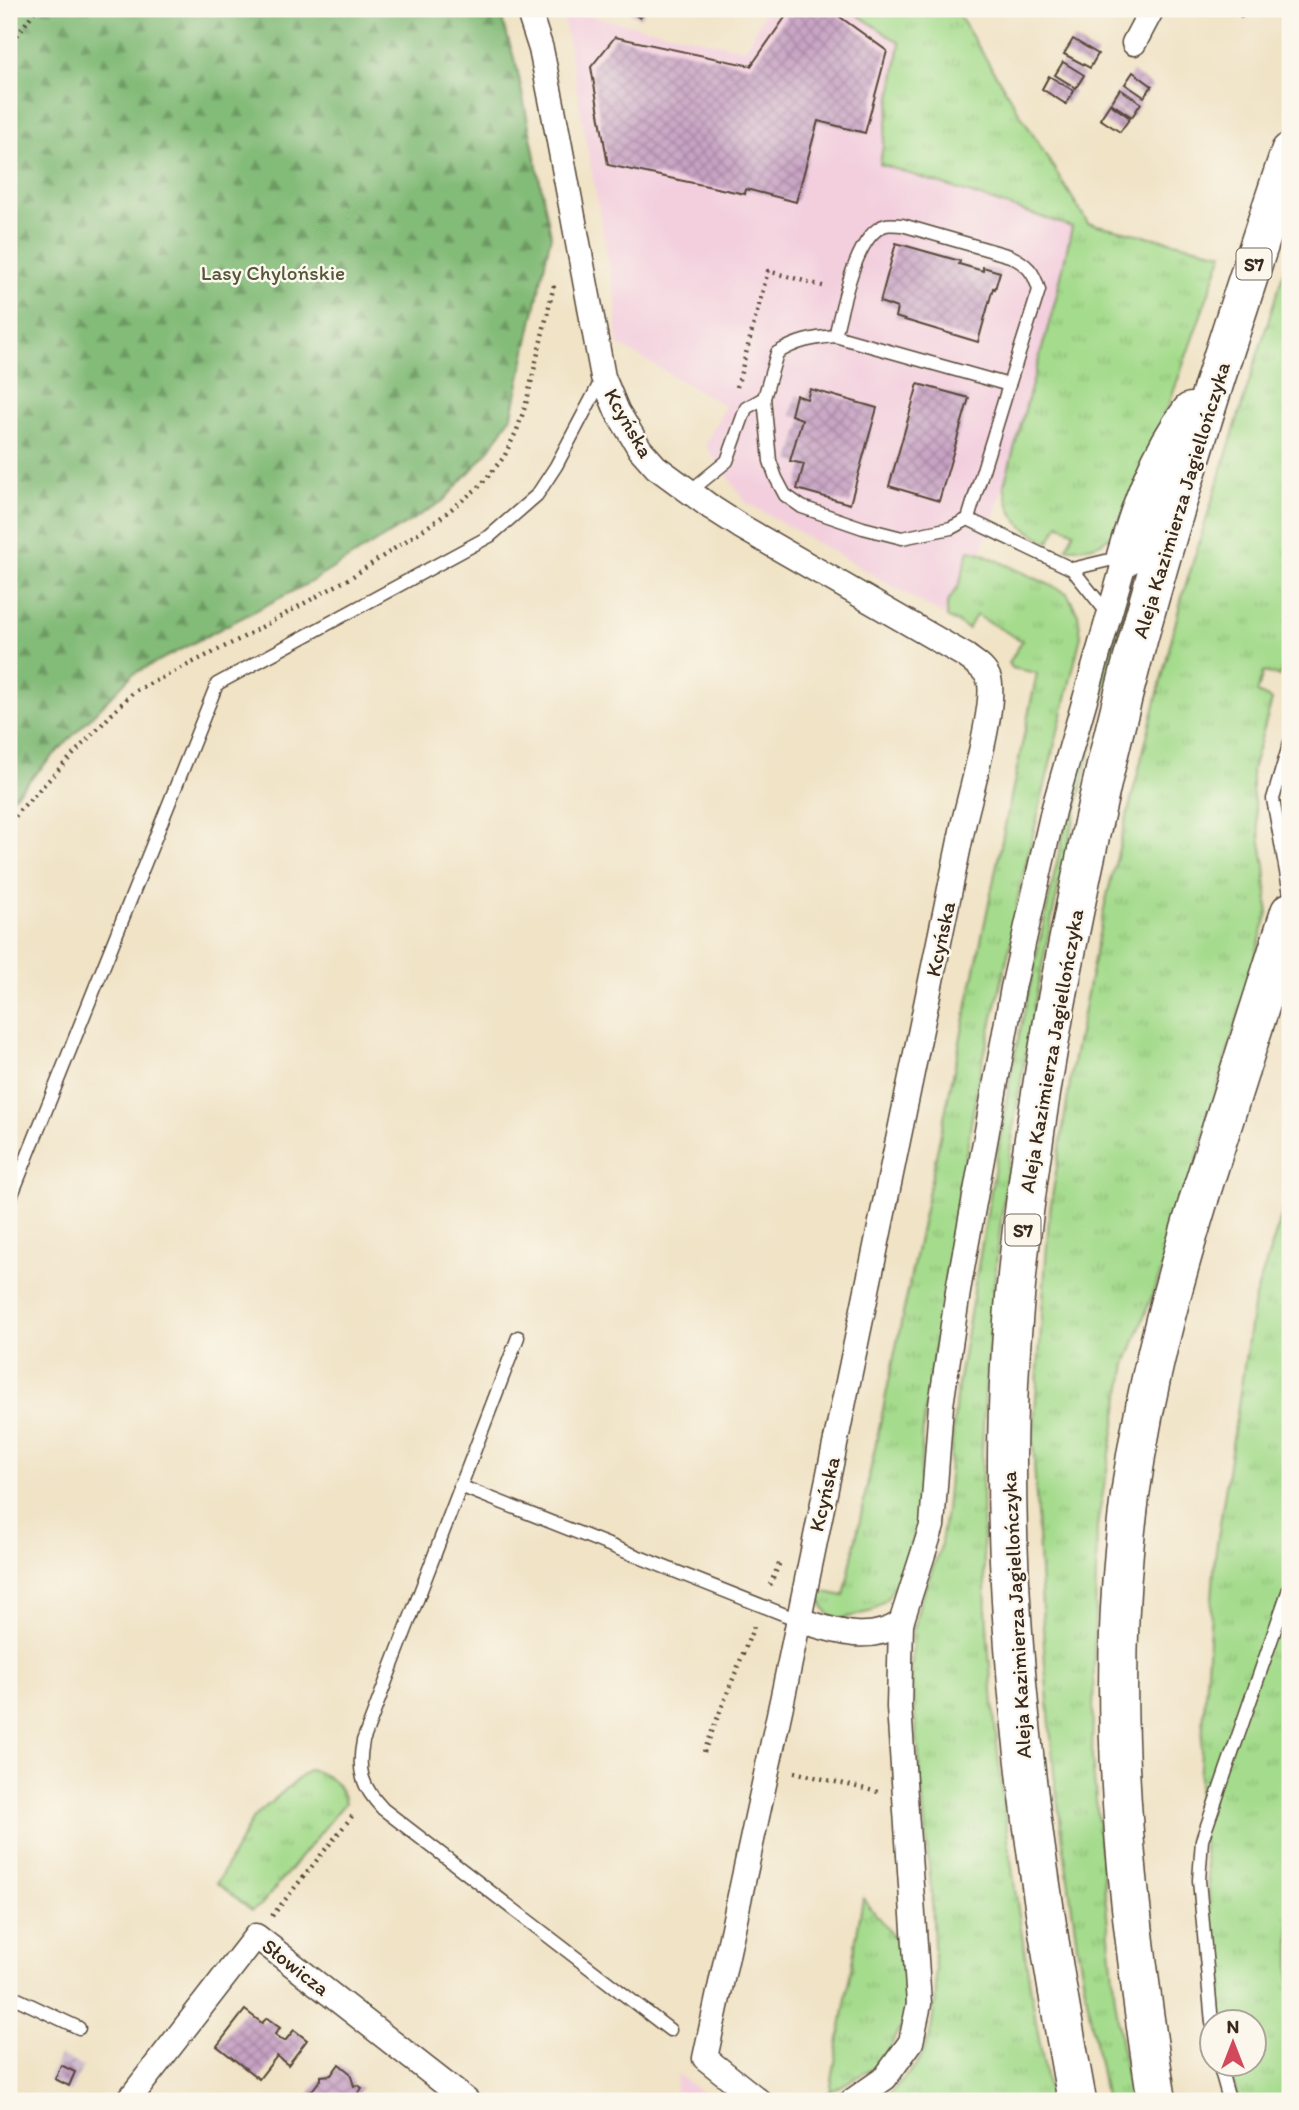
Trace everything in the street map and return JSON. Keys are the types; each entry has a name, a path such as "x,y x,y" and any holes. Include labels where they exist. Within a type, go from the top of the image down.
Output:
{"main road":[{"name":"Aleja Kazimierza Jagiellończyka","path":"1077,2101 1036,1861 1015,1669 1007,1458 1013,1323 1034,1132 1087,849 1140,632 1217,377 1290,152"},
{"path":"1126,556 1139,513 1174,434 1217,377"},
{"path":"1157,2101 1129,1899 1121,1791 1118,1680 1124,1550 1140,1430 1155,1353 1199,1199 1290,912"}],"street":[{"name":"Kcyńska","path":"528,9 541,49 603,377 617,411 640,449 656,467 740,526 966,656 984,669 990,682 982,745 705,2058 759,2101"},
{"path":"1134,43 1152,9"},
{"path":"852,2101 885,2078 911,2042 919,2004 899,1707 901,1622 932,1526 941,1405 959,1285 1013,988 1053,811 1126,556"},
{"path":"798,1620 848,1633 873,1635 887,1632 901,1622"},
{"name":"Słowicza","path":"128,2101 256,1936 467,2101"}],"lane":[{"path":"835,336 853,266 874,232 886,225 902,225 1025,262 1035,275 1039,290 968,519 951,528 902,538 863,528 802,507 785,495 776,478 770,461 765,398 777,353 794,342 835,336 1009,385"},
{"path":"9,1202 217,684 489,536 537,495 589,407 603,377"},
{"path":"690,492 727,461 746,408 765,398"},
{"path":"968,519 1072,569 1109,615"},
{"path":"1072,569 1126,556"},
{"path":"1290,741 1273,799 1290,894"},
{"path":"518,1337 363,1741 360,1763 364,1784 383,1809 670,2030"},
{"path":"460,1486 798,1620"},
{"path":"1211,2008 1199,1880 1202,1840 1290,1586"},
{"path":"9,1995 79,2028"},
{"path":"1223,2078 1228,2096"}],"path":[{"path":"9,47 36,9"},
{"path":"737,388 768,271 846,293"},
{"path":"9,829 18,812 133,692 240,639 350,578 439,519 480,486 504,457 517,430 526,404 556,276"},
{"path":"704,1752 779,1562 809,1569"},
{"path":"768,1766 887,1795"},
{"path":"256,1936 353,1815"}],"shaded area":[{"path":"766,9 849,9 900,43 880,164 1072,227 1056,298 1004,485 981,553 969,550 959,585 947,603 947,617 746,502 705,445 725,406 617,344 616,303 562,10 745,49"},
{"path":"59,2056 83,2066 70,2092 48,2081"},
{"path":"677,2074 706,2096 716,2101 674,2101"}],"green space":[{"name":"Lasy Chylońskie","path":"9,9 499,9 517,68 551,235 512,415 488,452 443,501 309,583 133,674 9,801"},
{"path":"849,9 955,9 1088,223 1223,253 1127,522 1094,546 1066,548 1074,532 1059,524 1049,542 1029,531 1013,514 1004,485 1056,298 1072,227 880,164 900,43"},
{"path":"1290,251 1290,643 1280,676 1263,672 1257,693 1272,700 1252,770 1252,791 1265,865 1268,912 1176,1233 1126,1364 1097,1526 1092,1758 1115,1999 1130,2101 1106,2101 1077,1945 1054,1774 1045,1665 1033,1440 1049,1217 1073,1063 1105,904 1182,597"},
{"path":"1149,523 1098,717 1033,1012 1002,1210 985,1401 982,1515 992,1696 1013,1875 1051,2101 883,2101 917,2064 930,2037 936,1995 932,1900 911,1673 913,1632 920,1602 940,1549 956,1397 1011,1072 1097,695"},
{"path":"969,550 1067,593 1078,614 1081,636 1018,897 1012,938 978,1081 923,1427 917,1528 897,1581 887,1598 872,1611 841,1619 829,1615 820,1601 820,1591 844,1596 1037,673 1012,668 1009,663 1022,641 976,615 968,629 947,617 947,603 959,585"},
{"path":"1290,1190 1290,2101 1239,2101 1231,2078 1268,2078 1268,2008 1217,2008 1207,1869 1197,1809 1215,1557 1254,1300"},
{"path":"308,1770 321,1773 332,1780 344,1796 345,1803 261,1905 252,1910 217,1883 253,1818"},
{"path":"863,1898 907,1954 907,2017 880,2064 830,2092"}],"building":[{"path":"627,9 646,9 640,18"},
{"path":"791,9 829,9 887,51 865,133 818,121 796,202 746,189 745,194 608,165 591,67 615,37 751,66"},
{"path":"1224,9 1246,9 1242,17"},
{"path":"1073,39 1098,54 1090,68 1064,54"},
{"path":"1063,62 1084,75 1076,88 1055,75"},
{"path":"1133,72 1152,86 1144,97 1125,84"},
{"path":"1049,76 1074,91 1066,104 1042,89"},
{"path":"1120,89 1141,103 1132,117 1111,103"},
{"path":"1110,104 1130,118 1120,132 1100,119"},
{"path":"896,243 960,261 959,264 983,271 983,267 1000,272 978,342 895,317 897,308 880,302"},
{"path":"918,384 969,398 939,501 889,486"},
{"path":"810,389 877,408 850,504 797,489 804,464 790,461 802,419 791,415 796,395 807,399"},
{"path":"245,2010 262,2023 267,2018 280,2028 275,2034 279,2039 285,2041 294,2030 307,2040 288,2065 277,2056 259,2079 217,2046"},
{"path":"339,2064 350,2073 354,2086 362,2088 352,2101 298,2101 303,2095 306,2098 321,2076 331,2075"},
{"path":"61,2065 75,2072 69,2086 55,2079"}]}
